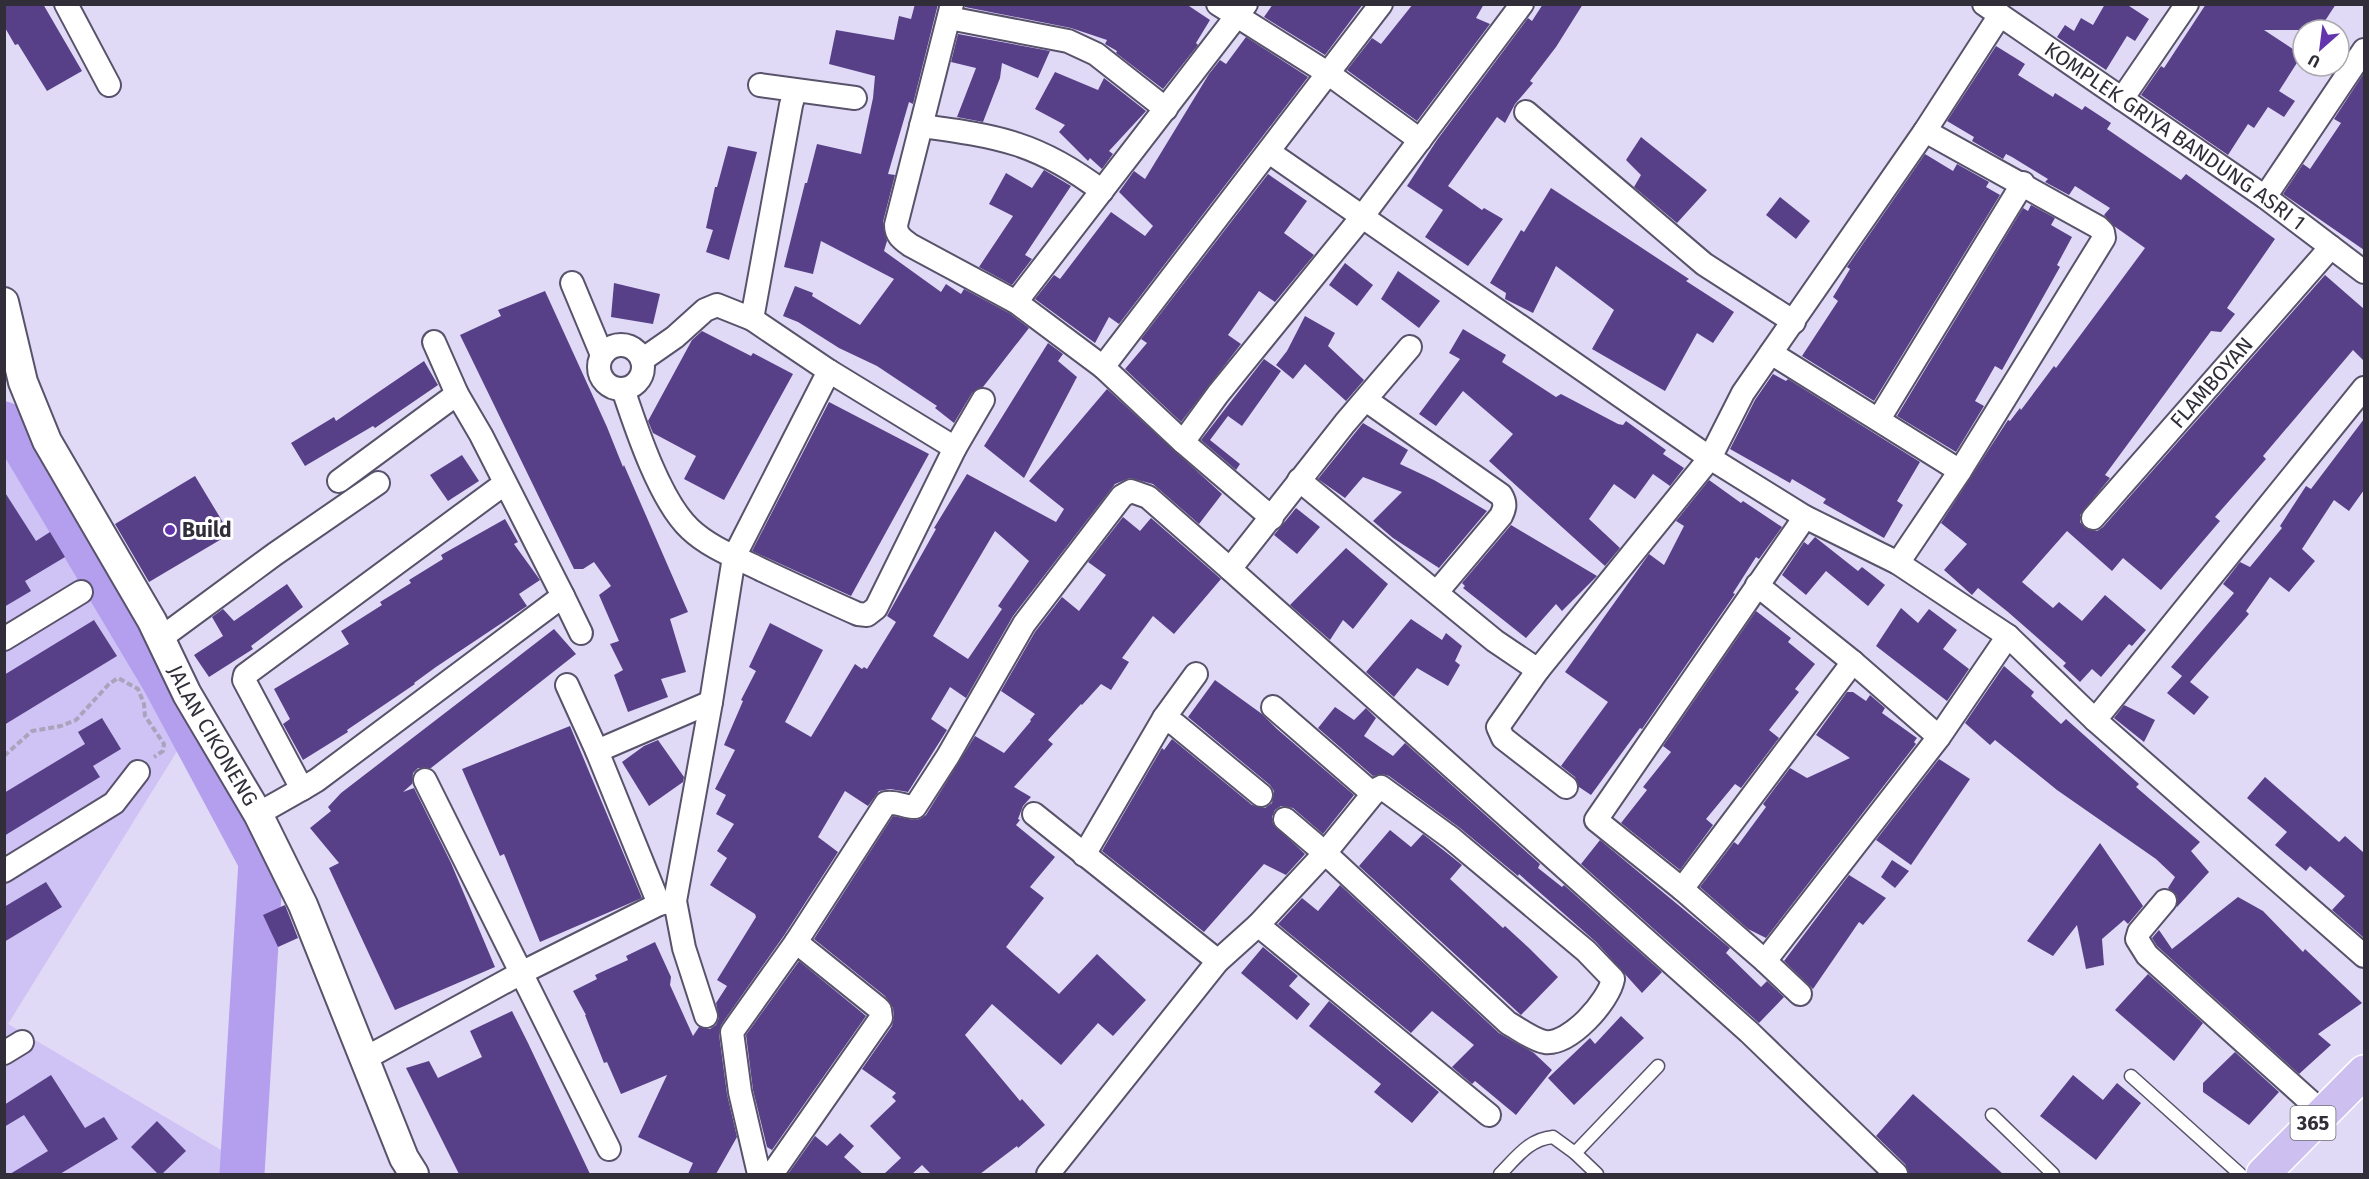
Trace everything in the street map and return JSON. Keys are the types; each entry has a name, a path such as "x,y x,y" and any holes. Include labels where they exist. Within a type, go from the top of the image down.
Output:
{"main road":[{"name":"365","path":"2262,1174 2364,1072"}],"street":[{"path":"66,4 109,85"},
{"path":"1103,367 1381,4"},
{"path":"1183,442 1218,394 1362,217 1522,4"},
{"path":"2122,99 2187,4"},
{"path":"1016,302 1166,109 1234,8 1420,140"},
{"path":"1566,787 1503,738 1498,727 1538,670 1710,458 1743,393 1925,130 1992,10"},
{"name":"KOMPLEK GRIYA BANDUNG ASRI 1","path":"1992,10 2265,197 2364,272"},
{"path":"1166,109 1084,47 950,11 896,225 900,237 1016,302 1103,367 1183,442 1272,518"},
{"path":"2265,197 2364,50"},
{"path":"760,85 855,98"},
{"path":"752,319 795,91"},
{"path":"1526,112 1704,264 1794,322"},
{"path":"921,126 978,134 1018,143 1073,169 1102,191"},
{"path":"1898,563 1960,471 2104,238 2103,232 2098,227 1925,130"},
{"path":"1269,152 1710,458 1804,517 1898,563 2007,636 2095,720 2364,956"},
{"path":"1879,419 2023,183"},
{"name":"FLAMBOYAN","path":"2093,518 2331,247"},
{"path":"572,283 602,355"},
{"name":"JALAN CIKONENG","path":"4,302 22,382 46,441 161,638 187,694 258,814 303,905 404,1158 414,1174"},
{"path":"642,360 675,337 705,310 717,305 752,319 829,371 955,448"},
{"path":"434,342 457,394 481,435 581,633"},
{"path":"619,345 628,346 637,351 642,360 643,369 640,379 633,386 623,388 614,387 605,382 600,374 599,364 602,355 609,348 619,345"},
{"path":"1230,569 1272,518 1299,480 1410,347"},
{"path":"1771,353 1960,471"},
{"path":"667,902 711,702 734,557 829,371"},
{"path":"623,388 646,453 669,499 689,528 734,557 858,615 867,615 876,608 955,448 983,400"},
{"path":"2095,720 2364,388"},
{"path":"339,481 457,394"},
{"path":"1366,400 1501,495 1504,501 1505,508 1501,516 1437,592"},
{"path":"1299,480 1495,641 1538,670"},
{"path":"161,638 275,554 378,483"},
{"path":"302,789 244,680 245,675 504,484"},
{"path":"759,1174 740,1092 732,1032 796,942 886,803 893,802 906,807 915,807 948,756 1024,624 1122,496 1131,491 1148,497 1749,1032 1896,1174"},
{"path":"1800,994 1682,889 1596,820 1804,517"},
{"path":"1756,585 1853,662 1939,737"},
{"path":"4,639 81,592"},
{"path":"258,814 317,780 563,596"},
{"path":"1765,961 1939,737 2007,636"},
{"path":"1682,889 1853,662"},
{"path":"1084,855 1164,718 1196,674"},
{"path":"567,685 667,902 706,1016"},
{"path":"597,751 711,702"},
{"path":"1274,707 1373,794"},
{"path":"1164,718 1192,737 1261,795"},
{"path":"4,871 114,803 138,772"},
{"path":"424,780 609,1149"},
{"path":"1048,1174 1218,961 1258,925 1325,853 1377,789 1384,788 1452,838 1586,951 1613,979 1611,987 1589,1017 1575,1030 1558,1042 1544,1042 1508,1023 1325,853 1285,819"},
{"path":"1034,814 1218,961"},
{"path":"2165,900 2139,933 2137,939 2141,947 2323,1113"},
{"path":"364,1059 521,973 667,902"},
{"path":"1258,925 1489,1115"},
{"path":"772,1174 881,1018 880,1010 796,942"}],"lane":[{"path":"1575,1153 1658,1066"},
{"path":"2131,1076 2240,1174"},
{"path":"1992,1115 2053,1174"},
{"path":"1500,1174 1528,1146 1542,1138 1553,1137 1575,1153 1597,1174"}],"path":[{"path":"4,756 32,731 61,726 76,720 109,684 118,678 138,689 144,704 145,716 164,744 163,751 147,761 138,772"}],"shaded area":[{"path":"5,433 135,660 184,740 8,1024 238,1160 233,1174 5,1174"}],"building":[{"path":"4,4 43,4 82,71 47,91 4,26"},
{"path":"915,4 938,4 913,104 909,102 888,174 895,175 883,222 887,241 884,251 941,292 946,284 961,294 964,289 1009,313 1029,328 983,387 972,393 954,423 935,408 937,406 877,366 839,348 798,322 783,316 795,286 813,293 812,296 860,325 894,279 821,241 813,274 784,267 817,144 861,154 873,98 875,76 829,64 836,30 894,40 899,16 911,19"},
{"path":"965,4 1186,4 1210,20 1196,43 1198,45 1163,89 1116,53 1117,51 1105,44 1107,40 1071,28 965,7"},
{"path":"1273,4 1363,4 1325,55 1264,17"},
{"path":"1413,4 1484,4 1476,18 1490,24 1417,121 1347,70 1372,38 1381,44"},
{"path":"1543,4 1583,4 1556,47 1530,81 1533,83 1515,104 1505,123 1497,117 1448,186 1482,210 1484,208 1503,219 1468,266 1425,237 1443,210 1407,186 1437,140 1528,18 1532,21"},
{"path":"2105,4 2126,4 2149,19 2135,41 2127,36 2106,70 2057,37 2065,25 2074,31 2081,18 2093,25"},
{"path":"2206,4 2336,4 2327,18 2291,18 2291,30 2264,30 2291,48 2291,72 2279,91 2295,101 2284,117 2268,107 2254,128 2248,124 2228,155 2141,95 2161,66 2164,68"},
{"path":"958,34 1050,51 1038,78 1002,63 1000,78 983,122 957,117 976,68 951,62"},
{"path":"1246,37 1308,77 1119,324 1109,317 1095,343 1035,299 1054,275 1060,279 1111,212 1145,236 1153,226 1119,192 1134,171 1145,179 1209,74 1220,60 1226,64"},
{"path":"1996,46 2025,64 2018,75 2053,97 2055,93 2082,110 2085,106 2111,123 2107,129 2181,180 2186,174 2275,239 2227,308 2235,314 2221,332 2211,331 2105,475 2110,478 2080,515 2080,522 2085,528 2097,531 2103,527 2325,275 2364,309 2364,361 2353,350 2263,456 2266,459 2215,517 2220,521 2161,590 2123,558 2112,571 2067,531 2022,582 2053,608 2059,602 2082,621 2105,595 2146,630 2132,646 2129,644 2101,677 2092,669 2080,682 2063,666 2066,663 2008,612 1978,588 1972,595 1944,570 1967,544 1941,523 2008,420 2010,421 2020,408 2021,410 2054,366 2056,368 2145,248 2114,226 2104,215 2110,208 2075,186 2069,195 2045,182 2048,179 2012,157 2006,154 2003,159 1972,141 1974,137 1947,121"},
{"path":"1055,72 1098,90 1104,78 1146,111 1109,151 1113,154 1102,169 1090,158 1088,161 1059,132 1065,125 1035,109"},
{"path":"2364,73 2364,250 2283,194 2303,164 2310,169 2341,123 2334,119"},
{"path":"1641,137 1707,190 1677,223 1634,187 1641,175 1626,160"},
{"path":"728,146 757,152 729,260 706,252 713,230 706,228 715,187 717,187"},
{"path":"1925,154 1953,171 1957,164 1989,182 1986,187 2000,195 1874,401 1802,356 1838,301 1833,297 1850,269 1847,267"},
{"path":"1044,170 1071,186 1025,255 1032,259 1012,285 979,267 1013,216 989,204 1006,173 1032,188"},
{"path":"1268,174 1307,201 1284,233 1314,255 1275,302 1259,291 1228,335 1241,344 1181,422 1125,369 1147,343 1141,339"},
{"path":"1551,188 1689,279 1686,281 1734,312 1713,343 1697,333 1665,391 1592,349 1614,310 1556,266 1533,313 1505,299 1506,293 1490,283 1521,230 1524,232"},
{"path":"1780,197 1810,221 1796,239 1766,215"},
{"path":"2031,205 2055,218 2051,225 2072,237 2057,265 2060,267 2002,370 1995,366 1975,401 1984,406 1956,452 1897,416 2023,208 2028,211"},
{"path":"1345,263 1373,285 1357,306 1329,285"},
{"path":"1398,271 1440,301 1419,328 1381,299"},
{"path":"614,283 660,294 653,324 611,317"},
{"path":"545,291 688,612 670,619 686,672 661,679 668,697 628,712 614,675 623,670 610,644 619,641 599,595 611,586 594,562 583,569 574,569 460,335 501,316 498,310"},
{"path":"1305,316 1335,333 1328,346 1364,380 1346,401 1305,364 1293,379 1276,365 1287,351"},
{"path":"1463,329 1506,355 1502,362 1556,397 1561,394 1618,424 1623,425 1626,421 1666,450 1663,454 1684,468 1670,486 1653,474 1635,499 1614,484 1589,519 1620,548 1605,566 1489,461 1513,434 1463,391 1436,426 1419,414 1460,359 1449,353"},
{"path":"702,331 751,356 753,353 793,374 724,500 684,479 696,456 653,433 648,421 692,340"},
{"path":"1048,343 1063,354 1058,361 1077,377 1024,478 984,446"},
{"path":"1264,359 1281,371 1242,426 1228,416 1210,440 1240,464 1236,470 1201,440"},
{"path":"424,361 438,385 375,428 373,426 305,466 291,443 334,417 336,421"},
{"path":"1773,374 1786,381 1788,379 1920,462 1897,501 1903,505 1884,538 1823,503 1826,499 1792,479 1790,483 1730,449 1755,400"},
{"path":"1107,389 1222,494 1199,524 1153,484 1130,478 1115,484 1013,616 966,698 950,687 931,719 947,730 908,792 890,789 879,791 868,806 845,791 818,837 838,852 785,934 721,1025 719,1034 727,1094 737,1137 716,1174 688,1174 693,1163 638,1137 667,1075 621,1094 607,1062 604,1063 586,1015 573,991 597,979 595,975 628,960 626,956 655,942 671,977 670,985 693,1036 699,1027 710,1029 716,1025 719,1018 716,1003 727,986 717,980 756,917 755,914 710,885 727,858 717,851 734,824 716,814 726,795 715,789 735,750 724,745 743,701 741,700 756,671 749,667 770,623 823,650 785,722 811,737 855,664 862,669 864,667 867,669 896,622 887,616 936,529 934,528 967,474 1056,522 1064,509 1029,481","holes":["995,531 1029,561 998,606 1002,609 968,659 933,636"]},
{"path":"829,402 929,454 851,596 752,551"},
{"path":"2364,419 2364,490 2349,511 2334,500 2302,549 2315,561 2289,592 2270,577 2246,611 2249,614 2190,682 2209,697 2194,715 2167,693 2182,676 2171,667 2234,593 2223,584 2240,562 2250,567 2282,528 2280,526 2306,486 2311,489"},
{"path":"1363,423 1408,450 1400,464 1434,480 1487,511 1439,568 1393,538 1373,521 1402,492 1363,477 1345,498 1318,479"},
{"path":"462,455 479,481 448,501 430,475"},
{"name":"Build","path":"195,476 230,534 149,582 115,524"},
{"path":"1709,480 1741,503 1743,501 1782,527 1759,559 1756,557 1733,593 1735,594 1642,729 1640,728 1591,795 1579,787 1575,777 1561,766 1608,702 1565,672 1649,554 1664,565 1684,526 1676,521"},
{"path":"4,491 36,541 50,532 65,557 25,581 31,591 4,607"},
{"path":"1296,508 1320,527 1297,554 1274,535"},
{"path":"1123,517 1140,531 1151,518 1221,579 1174,634 1153,616 1122,658 1129,662 1111,690 1101,684 1081,704 1048,740 1053,744 1014,787 1031,797 1023,806 1018,819 1020,820 1016,825 1055,857 1030,887 1044,898 1006,947 1059,994 1097,954 1146,1000 1113,1036 1098,1023 1061,1065 992,1004 965,1035 1020,1101 1022,1099 1045,1125 1018,1148 1017,1146 980,1174 931,1174 922,1165 912,1174 884,1174 901,1158 870,1126 896,1101 892,1097 896,1093 862,1069 892,1026 893,1008 885,996 814,939 893,816 914,820 926,815 975,736 1004,753 1031,721 1035,714 1001,691 1035,632 1062,597 1079,611 1106,575 1088,562"},
{"path":"505,519 518,542 514,544 540,580 519,594 527,606 436,667 347,730 348,732 303,760 283,724 290,719 274,689 349,644 341,631 382,605 380,602 411,583 409,580 443,559 441,555"},
{"path":"1511,525 1597,576 1562,611 1556,604 1526,638 1463,588 1465,586 1462,583"},
{"path":"1815,537 1858,571 1862,567 1885,585 1868,606 1826,571 1806,595 1782,575 1804,542 1808,545"},
{"path":"1346,548 1388,584 1353,629 1343,620 1330,640 1290,605"},
{"path":"287,584 303,607 251,646 253,649 209,677 194,655 223,636 212,617 223,609 234,621"},
{"path":"1901,608 1918,623 1929,609 1957,630 1943,649 1969,669 1947,701 1876,646"},
{"path":"1756,611 1791,638 1788,642 1815,664 1795,689 1799,692 1769,730 1779,738 1741,788 1735,784 1706,819 1713,825 1680,870 1621,823 1647,790 1643,787 1671,752 1663,746"},
{"path":"1411,619 1442,640 1446,633 1462,646 1455,661 1460,665 1448,686 1417,668 1394,697 1366,672"},
{"path":"94,620 117,656 4,725 4,675"},
{"path":"554,629 576,654 431,768 418,768 413,773 412,784 403,792 414,788 451,863 495,967 395,1010 329,868 339,863 310,828 331,811 328,807 341,793"},
{"path":"2004,666 2034,692 2031,696 2061,724 2066,719 2139,784 2136,787 2200,842 2191,851 2209,872 2177,907 2177,896 2168,888 2175,877 2156,859 2057,790 1995,740 1990,745 1965,723"},
{"path":"1215,680 1262,714 1354,795 1323,834 1293,808 1281,806 1275,810 1272,817 1273,824 1305,854 1286,875 1264,864 1204,932 1102,851 1162,748 1164,750 1172,739 1252,805 1265,808 1272,803 1274,791 1270,785 1188,717"},
{"path":"1847,692 1853,692 1866,701 1870,695 1885,708 1882,713 1917,738 1914,742 1916,744 1766,938 1748,929 1700,887 1734,842 1738,845 1766,807 1763,804 1790,768 1807,778 1850,758 1816,735"},
{"path":"2124,705 2155,720 2144,742 2114,718"},
{"path":"1335,707 1354,720 1366,708 1376,718 1364,736 1393,756 1405,743 1540,864 1538,868 1562,887 1564,885 1662,972 1642,993 1596,942 1519,874 1518,876 1460,828 1389,776 1382,774 1373,776 1318,728"},
{"path":"102,718 121,749 93,766 100,777 4,836 4,793 85,744 78,732"},
{"path":"570,726 642,898 540,942 504,854 500,856 462,769"},
{"path":"658,740 684,777 683,782 649,806 622,762 644,746"},
{"path":"1939,759 1970,779 1911,865 1876,840"},
{"path":"2265,777 2339,842 2345,836 2364,853 2364,938 2332,910 2345,896 2310,866 2306,871 2275,845 2287,832 2247,798"},
{"path":"1390,830 1411,847 1423,834 1462,865 1450,879 1503,928 1505,926 1558,977 1521,1015 1359,866"},
{"path":"1600,840 1730,948 1726,953 1761,987 1767,981 1784,997 1759,1023 1581,864"},
{"path":"2100,843 2143,906 2128,924 2124,920 2102,939 2104,965 2086,969 2077,925 2053,956 2027,941"},
{"path":"1892,860 1909,871 1895,888 1881,877"},
{"path":"1849,875 1886,898 1863,925 1859,922 1813,989 1784,961"},
{"path":"46,882 62,907 4,942 4,907"},
{"path":"1340,885 1499,1033 1534,1053 1552,1070 1516,1115 1475,1081 1472,1084 1452,1067 1474,1045 1432,1011 1411,1033 1278,924 1302,898 1318,911"},
{"path":"2238,897 2263,911 2303,952 2305,949 2362,1003 2318,1034 2331,1045 2299,1074 2157,946 2152,938 2159,930 2172,949"},
{"path":"285,905 298,938 278,947 263,915"},
{"path":"1263,947 1298,976 1289,986 1310,1004 1297,1020 1241,973"},
{"path":"799,961 866,1016 772,1150 767,1147 753,1090 746,1035"},
{"path":"2148,974 2203,1023 2174,1061 2115,1010"},
{"path":"1329,1001 1439,1092 1412,1123 1374,1092 1381,1084 1309,1026"},
{"path":"512,1011 590,1174 459,1174 406,1068 429,1061 438,1078 482,1057 470,1031"},
{"path":"1621,1016 1644,1038 1574,1105 1548,1078 1590,1038 1595,1044"},
{"path":"2235,1052 2279,1092 2249,1125 2203,1092 2203,1083"},
{"path":"51,1075 85,1128 104,1117 118,1139 60,1174 10,1174 48,1151 24,1115 4,1127 4,1105"},
{"path":"2073,1075 2103,1100 2117,1083 2141,1103 2096,1160 2040,1116"},
{"path":"1913,1094 2003,1174 1909,1174 1905,1164 1876,1136"},
{"path":"157,1121 186,1151 162,1174 158,1174 131,1147"},
{"path":"840,1133 854,1146 844,1157 863,1174 788,1174 815,1136 827,1146"}],"waterway":[{"path":"4,424 19,437 165,682 261,861 242,1174"}],"place":[{"name":"Build","path":"170,530"}]}
